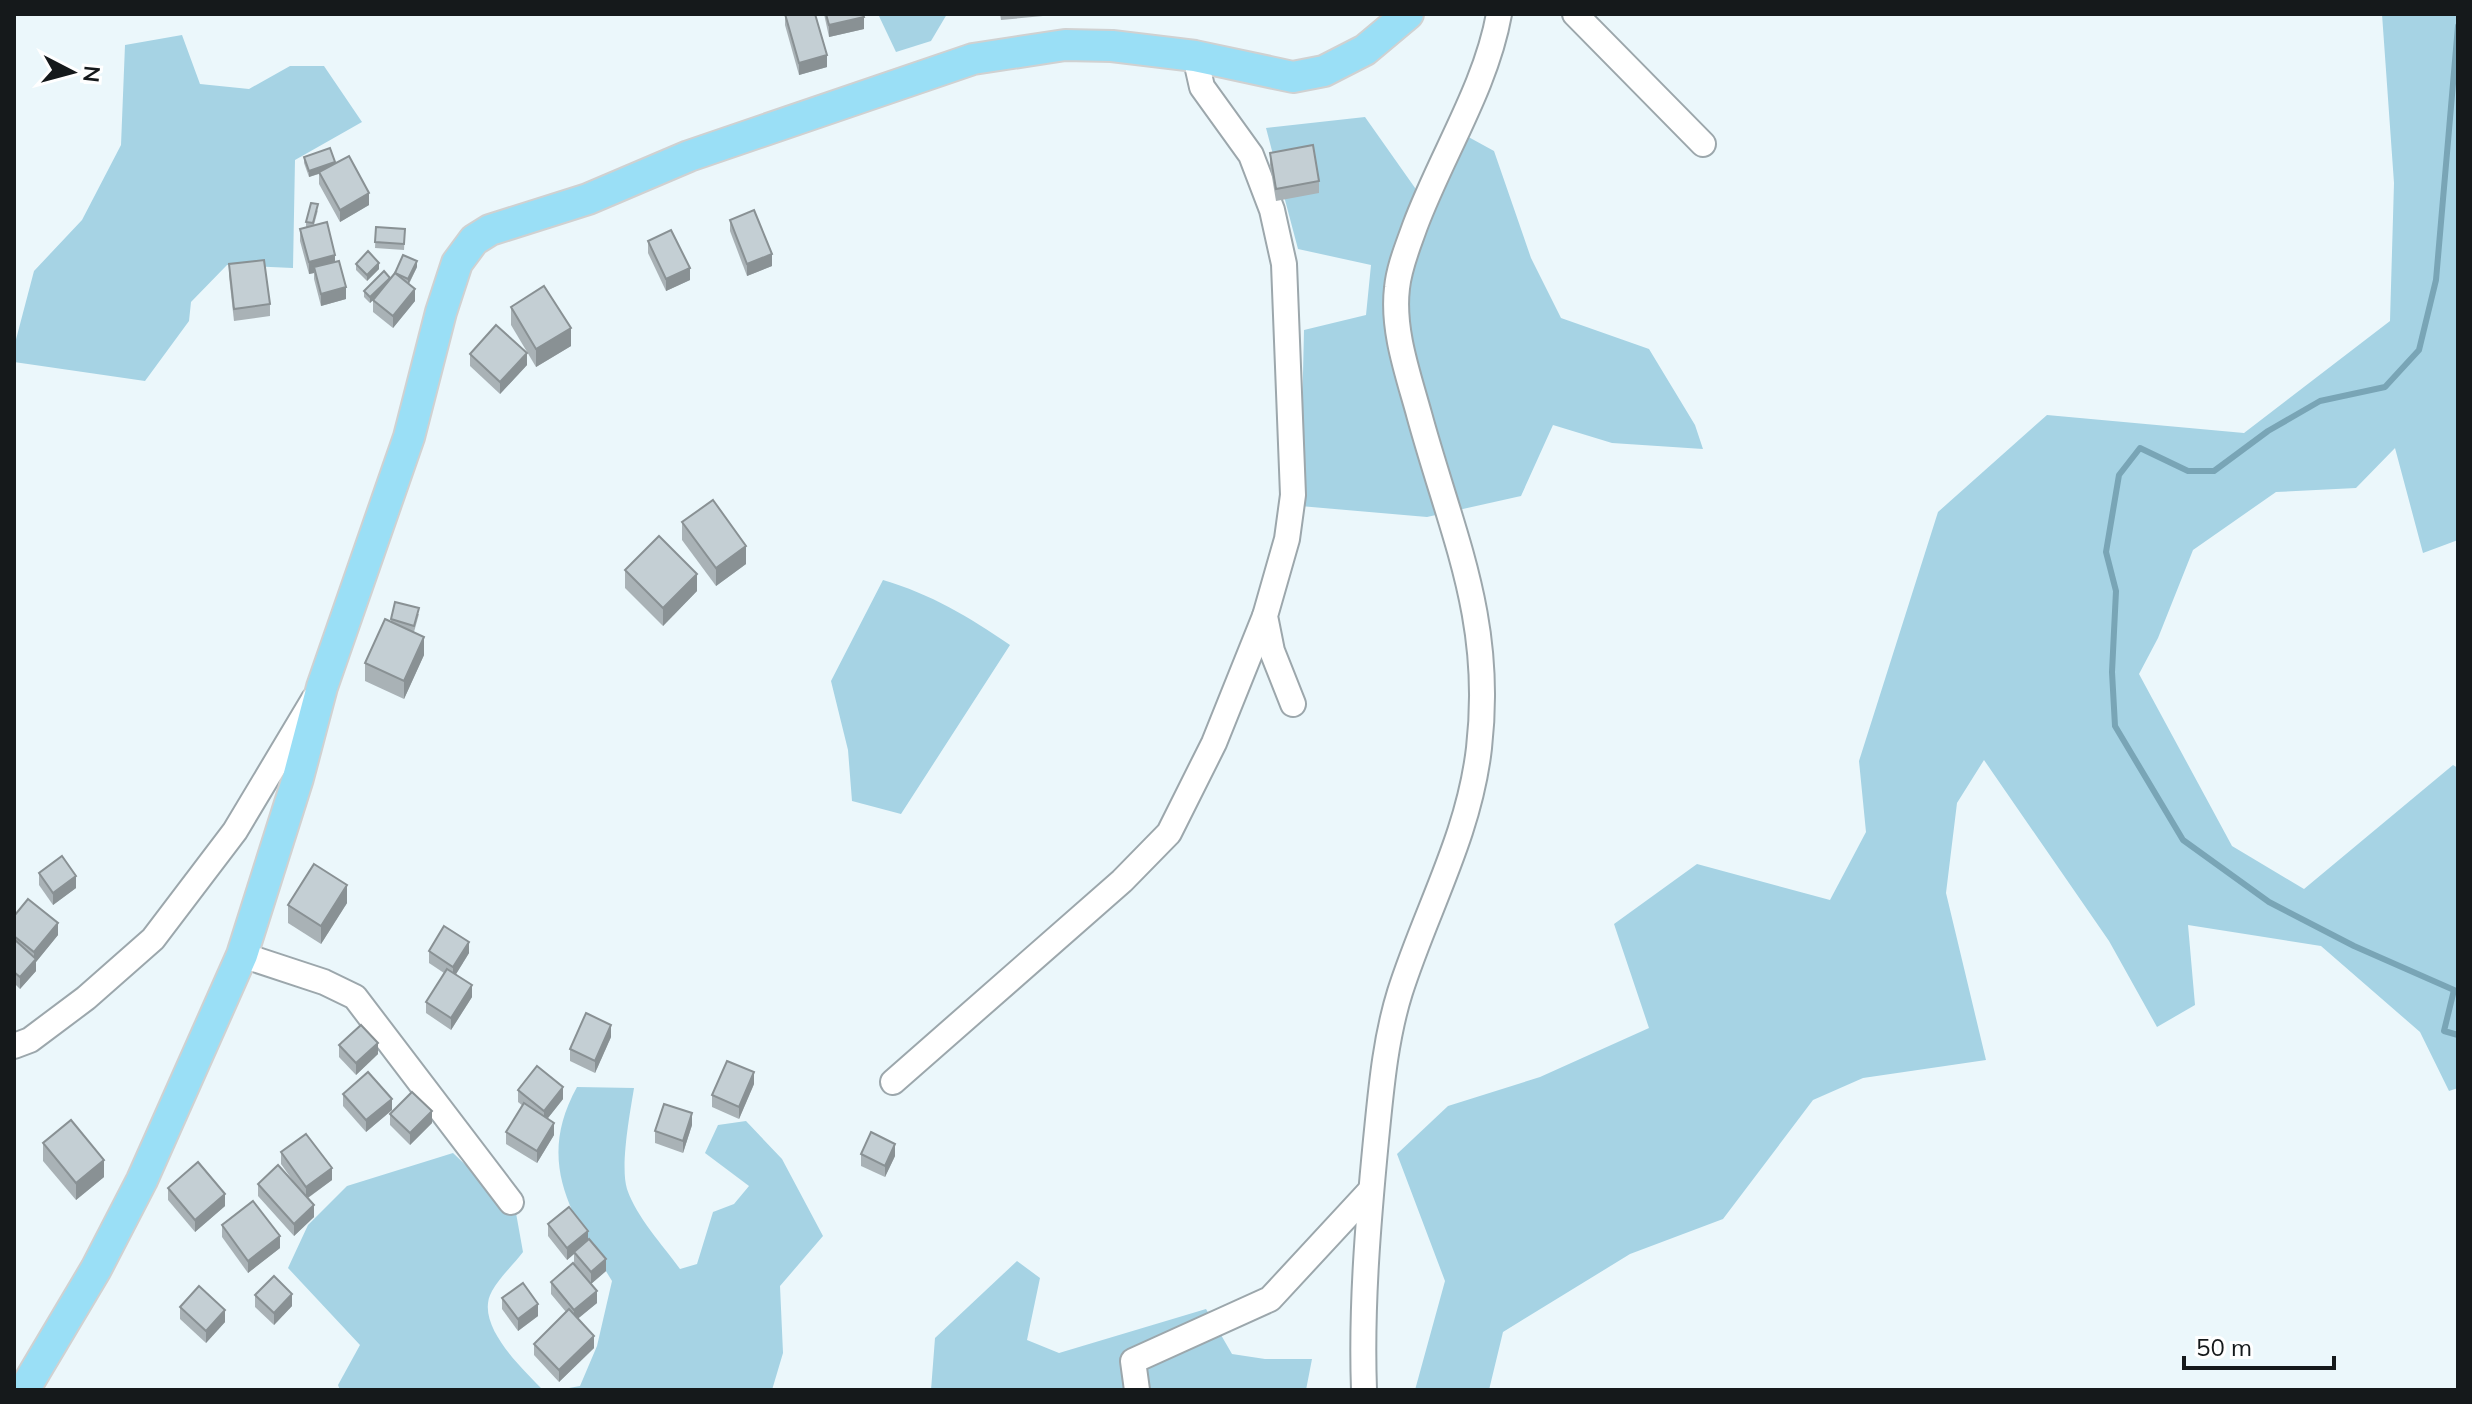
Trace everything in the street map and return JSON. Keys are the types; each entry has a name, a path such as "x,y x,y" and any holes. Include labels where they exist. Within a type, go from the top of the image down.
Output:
{"main road":[{"path":"24,1390 96,1269 135,1193 242,955 298,778 322,687 409,437 457,263 474,240 490,230 588,199 689,156 973,59 1065,45 1112,46 1195,56 1293,77 1324,71 1365,50 1408,14"}],"street":[{"path":"1364,1390 1363,1347 1371,1190 1390,1034 1400,992 1437,900 1470,800 1482,702 1479,624 1453,523 1410,381 1398,326 1397,287 1434,176 1494,39 1499,14"},
{"path":"1575,14 1703,144"},
{"path":"893,1082 1122,881 1169,833 1214,743 1265,616 1287,539 1293,495 1284,264 1272,210 1251,155 1202,87 1195,56"},
{"path":"1265,616 1272,651 1293,704"},
{"path":"14,1046 30,1040 86,998 153,939 235,831 322,687"},
{"path":"242,955 324,982 355,997 511,1202"},
{"path":"1137,1390 1133,1361 1270,1299 1371,1190"}],"shaded area":[{"path":"878,14 947,14 931,41 896,52"},
{"path":"2382,14 2458,14 2458,540 2423,553 2395,448 2356,488 2276,492 2193,550 2158,638 2139,674 2232,846 2304,889 2453,765 2458,768 2458,1088 2449,1091 2420,1032 2321,946 2188,925 2195,1005 2157,1027 2109,941 1984,760 1957,803 1946,893 1986,1060 1863,1078 1813,1100 1723,1219 1630,1254 1503,1332 1489,1390 1415,1390 1445,1281 1397,1154 1448,1106 1540,1077 1649,1028 1614,924 1697,864 1830,900 1866,832 1859,761 1938,512 2047,415 2244,433 2390,321 2394,183"},
{"path":"182,35 200,84 249,89 290,66 324,66 362,122 295,160 293,268 227,265 191,302 189,321 145,381 14,362 14,347 34,271 82,220 121,145 125,45"},
{"path":"1365,117 1432,212 1463,134 1494,151 1531,258 1561,318 1649,349 1695,425 1703,449 1612,443 1553,425 1521,496 1427,517 1300,506 1304,330 1366,315 1371,265 1298,249 1266,128"},
{"path":"883,580 949,607 1010,645 901,814 852,801 848,750 831,681"},
{"path":"577,1087 634,1088 625,1154 627,1189 643,1220 680,1269 697,1264 713,1212 734,1204 749,1186 705,1153 718,1125 746,1121 782,1159 823,1236 780,1286 783,1353 772,1390 558,1390 580,1386 597,1346 612,1281 572,1211 559,1164 559,1140 565,1114"},
{"path":"453,1153 516,1213 523,1252 492,1291 488,1304 489,1317 503,1345 543,1390 340,1390 338,1385 360,1345 288,1268 308,1225 347,1186"},
{"path":"1017,1261 1040,1278 1027,1340 1059,1353 1206,1309 1232,1354 1265,1359 1312,1359 1306,1390 931,1390 935,1338"}],"building":[{"path":"785,14 815,14 827,55 799,63"},
{"path":"826,14 863,14 864,17 829,25"},
{"path":"1313,145 1319,181 1276,189 1270,153"},
{"path":"330,148 335,162 309,171 304,157"},
{"path":"349,156 369,193 340,210 319,172"},
{"path":"311,203 318,204 313,223 306,222"},
{"path":"754,210 772,254 747,264 730,220"},
{"path":"327,222 335,255 309,262 300,229"},
{"path":"376,227 405,229 404,244 375,242"},
{"path":"671,230 690,268 666,279 648,241"},
{"path":"368,251 379,263 367,275 356,264"},
{"path":"403,255 417,261 408,279 395,273"},
{"path":"264,260 270,304 234,309 229,264"},
{"path":"339,261 346,287 321,294 314,267"},
{"path":"384,271 390,278 370,297 364,291"},
{"path":"395,273 415,289 393,316 373,300"},
{"path":"544,286 571,328 536,349 511,307"},
{"path":"496,325 527,353 500,382 470,354"},
{"path":"713,500 746,546 716,568 682,522"},
{"path":"659,536 697,574 663,608 625,570"},
{"path":"395,602 419,608 414,626 391,619"},
{"path":"385,619 424,637 404,681 365,663"},
{"path":"62,856 76,876 53,893 39,873"},
{"path":"314,864 347,885 321,926 288,905"},
{"path":"28,899 58,923 34,952 14,936 14,916"},
{"path":"444,926 469,942 453,967 429,951"},
{"path":"14,939 36,959 20,977 14,972"},
{"path":"447,969 472,985 451,1018 426,1002"},
{"path":"586,1013 611,1025 595,1061 570,1049"},
{"path":"361,1025 378,1043 356,1063 339,1045"},
{"path":"727,1061 754,1072 739,1107 712,1095"},
{"path":"537,1066 563,1087 544,1111 518,1090"},
{"path":"368,1072 392,1099 366,1120 343,1094"},
{"path":"412,1092 432,1111 410,1133 390,1114"},
{"path":"524,1103 554,1123 537,1151 506,1132"},
{"path":"664,1104 692,1113 683,1141 655,1131"},
{"path":"71,1120 104,1160 76,1183 43,1143"},
{"path":"871,1132 895,1144 885,1166 861,1154"},
{"path":"306,1134 332,1168 306,1187 281,1152"},
{"path":"198,1162 225,1194 195,1220 168,1188"},
{"path":"278,1165 314,1205 294,1224 258,1184"},
{"path":"253,1201 280,1236 248,1261 222,1225"},
{"path":"569,1207 588,1231 567,1248 548,1224"},
{"path":"589,1239 606,1259 591,1272 574,1252"},
{"path":"573,1263 597,1291 574,1310 551,1282"},
{"path":"274,1276 292,1294 274,1313 255,1295"},
{"path":"523,1283 538,1304 518,1319 502,1298"},
{"path":"199,1286 225,1310 206,1331 180,1307"},
{"path":"569,1309 594,1336 559,1370 534,1344"}],"waterway":[{"path":"2458,26 2436,280 2419,350 2385,387 2320,401 2268,431 2214,471 2188,471 2140,448 2119,475 2106,552 2116,591 2112,672 2115,726 2183,840 2269,902 2354,946 2454,990 2444,1031 2458,1035"}]}
